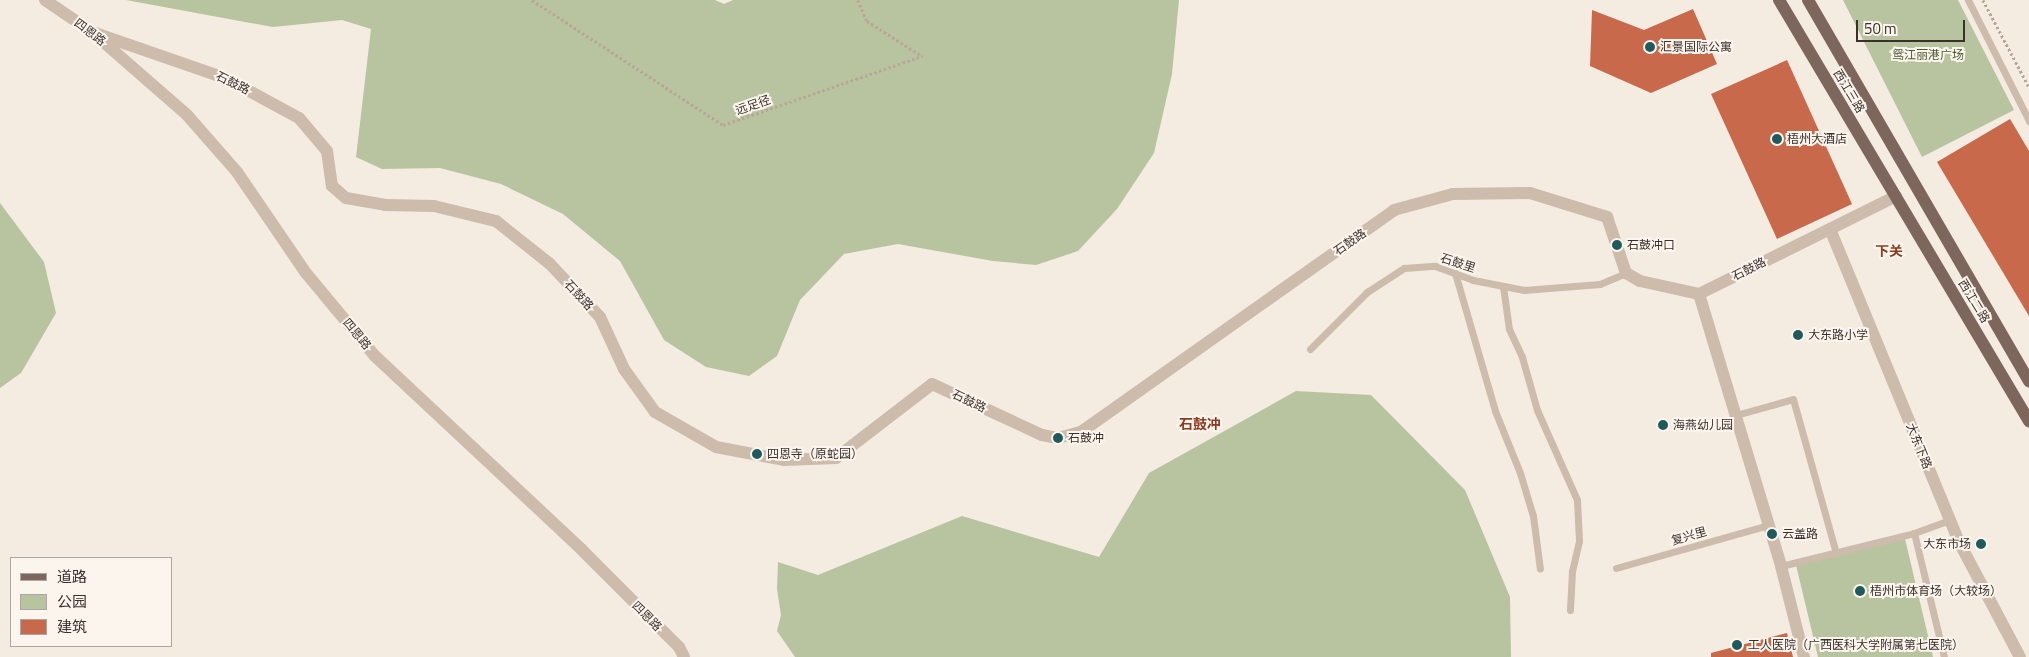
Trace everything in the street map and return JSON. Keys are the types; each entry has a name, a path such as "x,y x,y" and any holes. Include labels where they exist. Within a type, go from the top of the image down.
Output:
{"main road":[{"name":"西江三路","path":"1779,0 1896,196"},
{"name":"西江三路","path":"1808,0 1914,187"},
{"name":"西江二路","path":"1914,187 2029,382"},
{"name":"西江二路","path":"1896,196 2029,421"}],"street":[{"name":"四恩路","path":"45,0 92,32 187,115 237,172 306,273 375,356 582,550 679,647 684,657"},
{"name":"石鼓路","path":"92,32 225,78 299,118 327,151 332,186 346,198 385,205 434,206 496,221 550,264 600,317 624,370 655,412 716,447 784,460 836,458 932,384 1042,435 1058,438 1081,432 1394,210 1453,194 1530,192 1607,217 1626,272"},
{"name":"石鼓路","path":"1699,294 1896,196"},
{"name":"大东下路","path":"1830,229 1959,542 2020,657"},
{"path":"1626,272 1640,281 1699,294 1782,566 1804,657"}],"lane":[{"path":"1968,0 2029,121"},
{"name":"石鼓里","path":"1310,349 1367,292 1404,268 1435,266 1503,286 1524,290 1600,284 1626,272"},
{"path":"1455,273 1495,411 1520,473 1533,516 1540,569"},
{"path":"1503,286 1509,329 1522,357 1537,410 1577,500 1579,541 1572,571 1570,610"},
{"path":"1736,415 1793,399 1836,553"},
{"path":"1782,566 1914,533 1950,520"},
{"name":"复兴里","path":"1616,568 1769,525"},
{"path":"1914,533 1944,657"}],"path":[{"name":"远足径","path":"532,0 723,125 922,56 867,22 858,0"},
{"path":"1983,0 2029,87"}],"green space":[{"path":"126,0 715,0 724,4 733,0 1179,0 1172,74 1154,153 1117,209 1078,251 1036,265 993,261 898,244 844,254 800,300 777,356 749,376 706,367 664,340 620,261 563,214 501,184 440,168 382,169 356,157 371,29 342,20 273,27"},
{"name":"鸳江丽港广场","path":"1843,0 1958,0 2014,110 1922,157"},
{"path":"0,203 44,262 56,313 21,373 0,388"},
{"path":"1296,391 1371,395 1465,490 1510,597 1511,657 795,657 777,631 781,615 777,589 778,562 818,575 962,516 1099,557 1149,473"},
{"name":"梧州市体育场（大较场）","path":"1905,539 1933,657 1818,657 1796,565"}],"building":[{"name":"汇景国际公寓","path":"1693,9 1717,64 1651,93 1590,66 1592,10 1644,30"},
{"name":"梧州大酒店","path":"1787,60 1852,204 1777,239 1711,94"},
{"path":"2010,119 2029,151 2029,316 1937,162"},
{"path":"1787,633 1793,657 1711,657 1711,653"}],"place":[{"name":"汇景国际公寓","path":"1650,47"},
{"name":"梧州大酒店","path":"1777,139"},
{"name":"石鼓冲口","path":"1617,245"},
{"name":"大东路小学","path":"1798,335"},
{"name":"海燕幼儿园","path":"1663,425"},
{"name":"石鼓冲","path":"1058,438"},
{"name":"四恩寺（原蛇园）","path":"757,454"},
{"name":"云盖路","path":"1772,534"},
{"name":"大东市场","path":"1981,544"},
{"name":"梧州市体育场（大较场）","path":"1860,591"},
{"name":"工人医院（广西医科大学附属第七医院）","path":"1737,645"}],"district":[{"name":"下关","path":"1889,251"},
{"name":"石鼓冲","path":"1200,424"}]}
